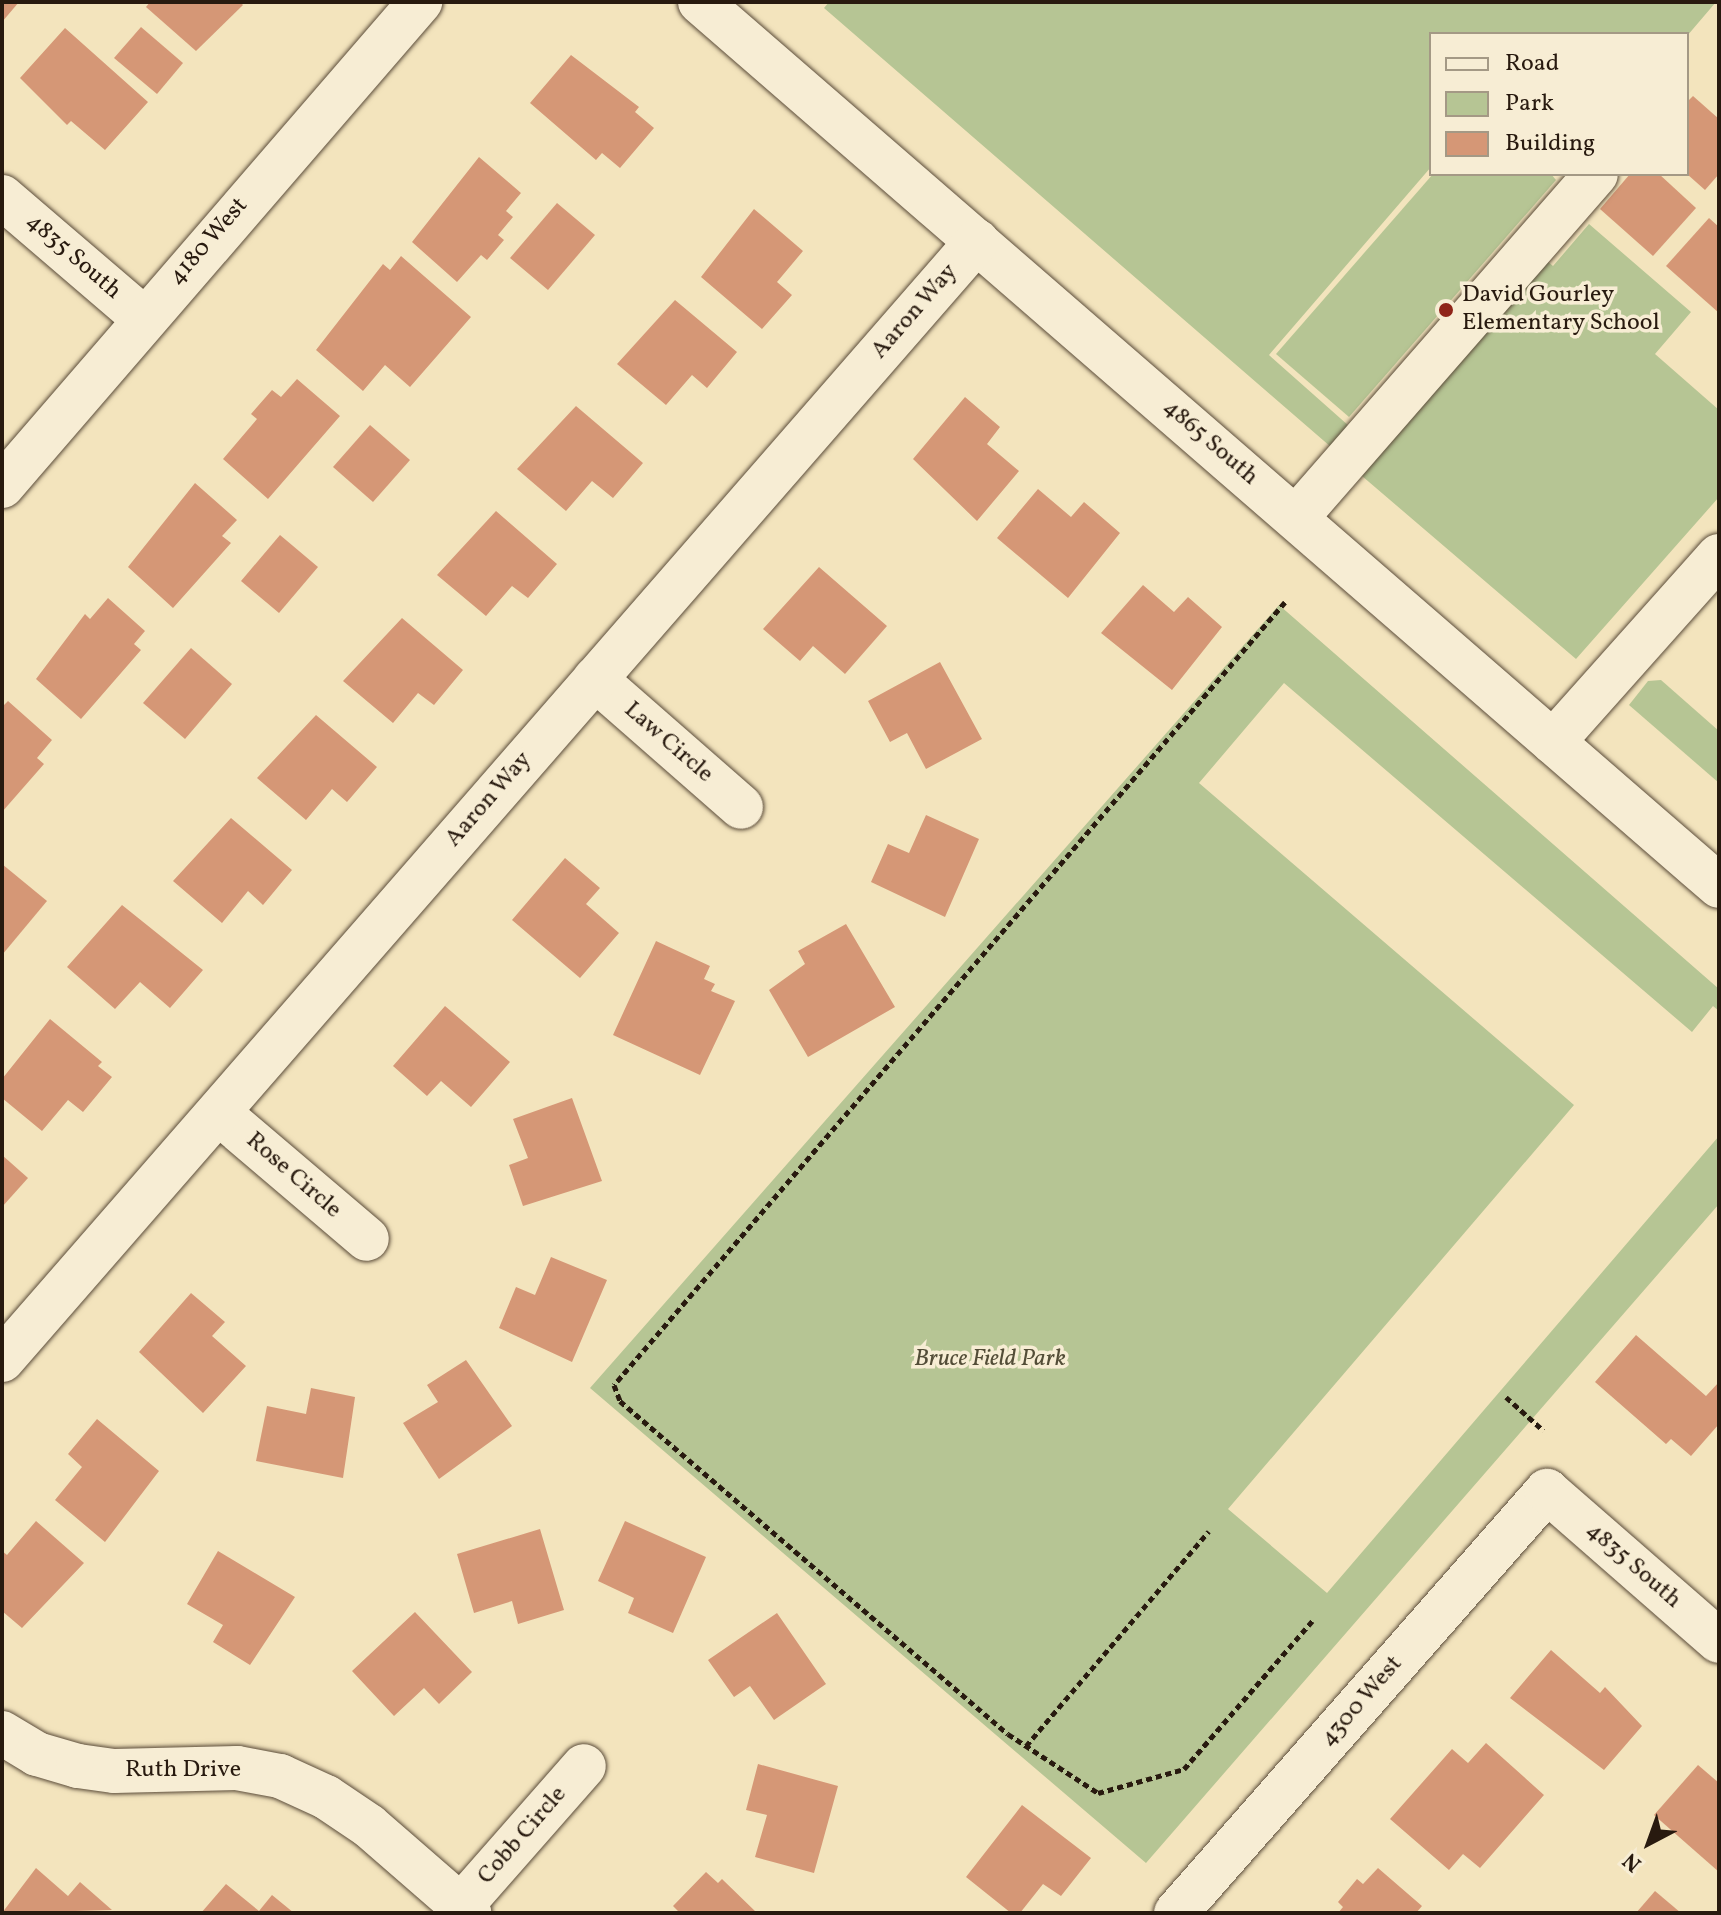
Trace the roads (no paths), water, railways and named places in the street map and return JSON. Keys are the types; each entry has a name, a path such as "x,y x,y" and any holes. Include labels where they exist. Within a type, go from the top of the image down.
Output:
{"street":[{"name":"4180 West","path":"2,486 143,318 420,2"},
{"name":"4865 South","path":"700,2 1719,886"},
{"path":"1296,518 1594,176"},
{"name":"4835 South","path":"2,197 143,318"},
{"name":"Aaron Way","path":"2,1360 977,241"},
{"path":"1553,742 1719,556"},
{"name":"Law Circle","path":"595,679 741,807"},
{"name":"Rose Circle","path":"219,1113 367,1239"},
{"name":"4835 South","path":"1547,1491 1719,1641"},
{"name":"4300 West","path":"1176,1913 1547,1491"},
{"name":"Ruth Drive","path":"2,1733 37,1754 78,1766 114,1771 237,1768 280,1776 326,1797 369,1826 465,1910"},
{"name":"Cobb Circle","path":"465,1910 584,1766"}],"place":[{"name":"David Gourley Elementary School","path":"1446,310"}],"park label":[{"name":"Bruce Field Park","path":"990,1360"}]}
